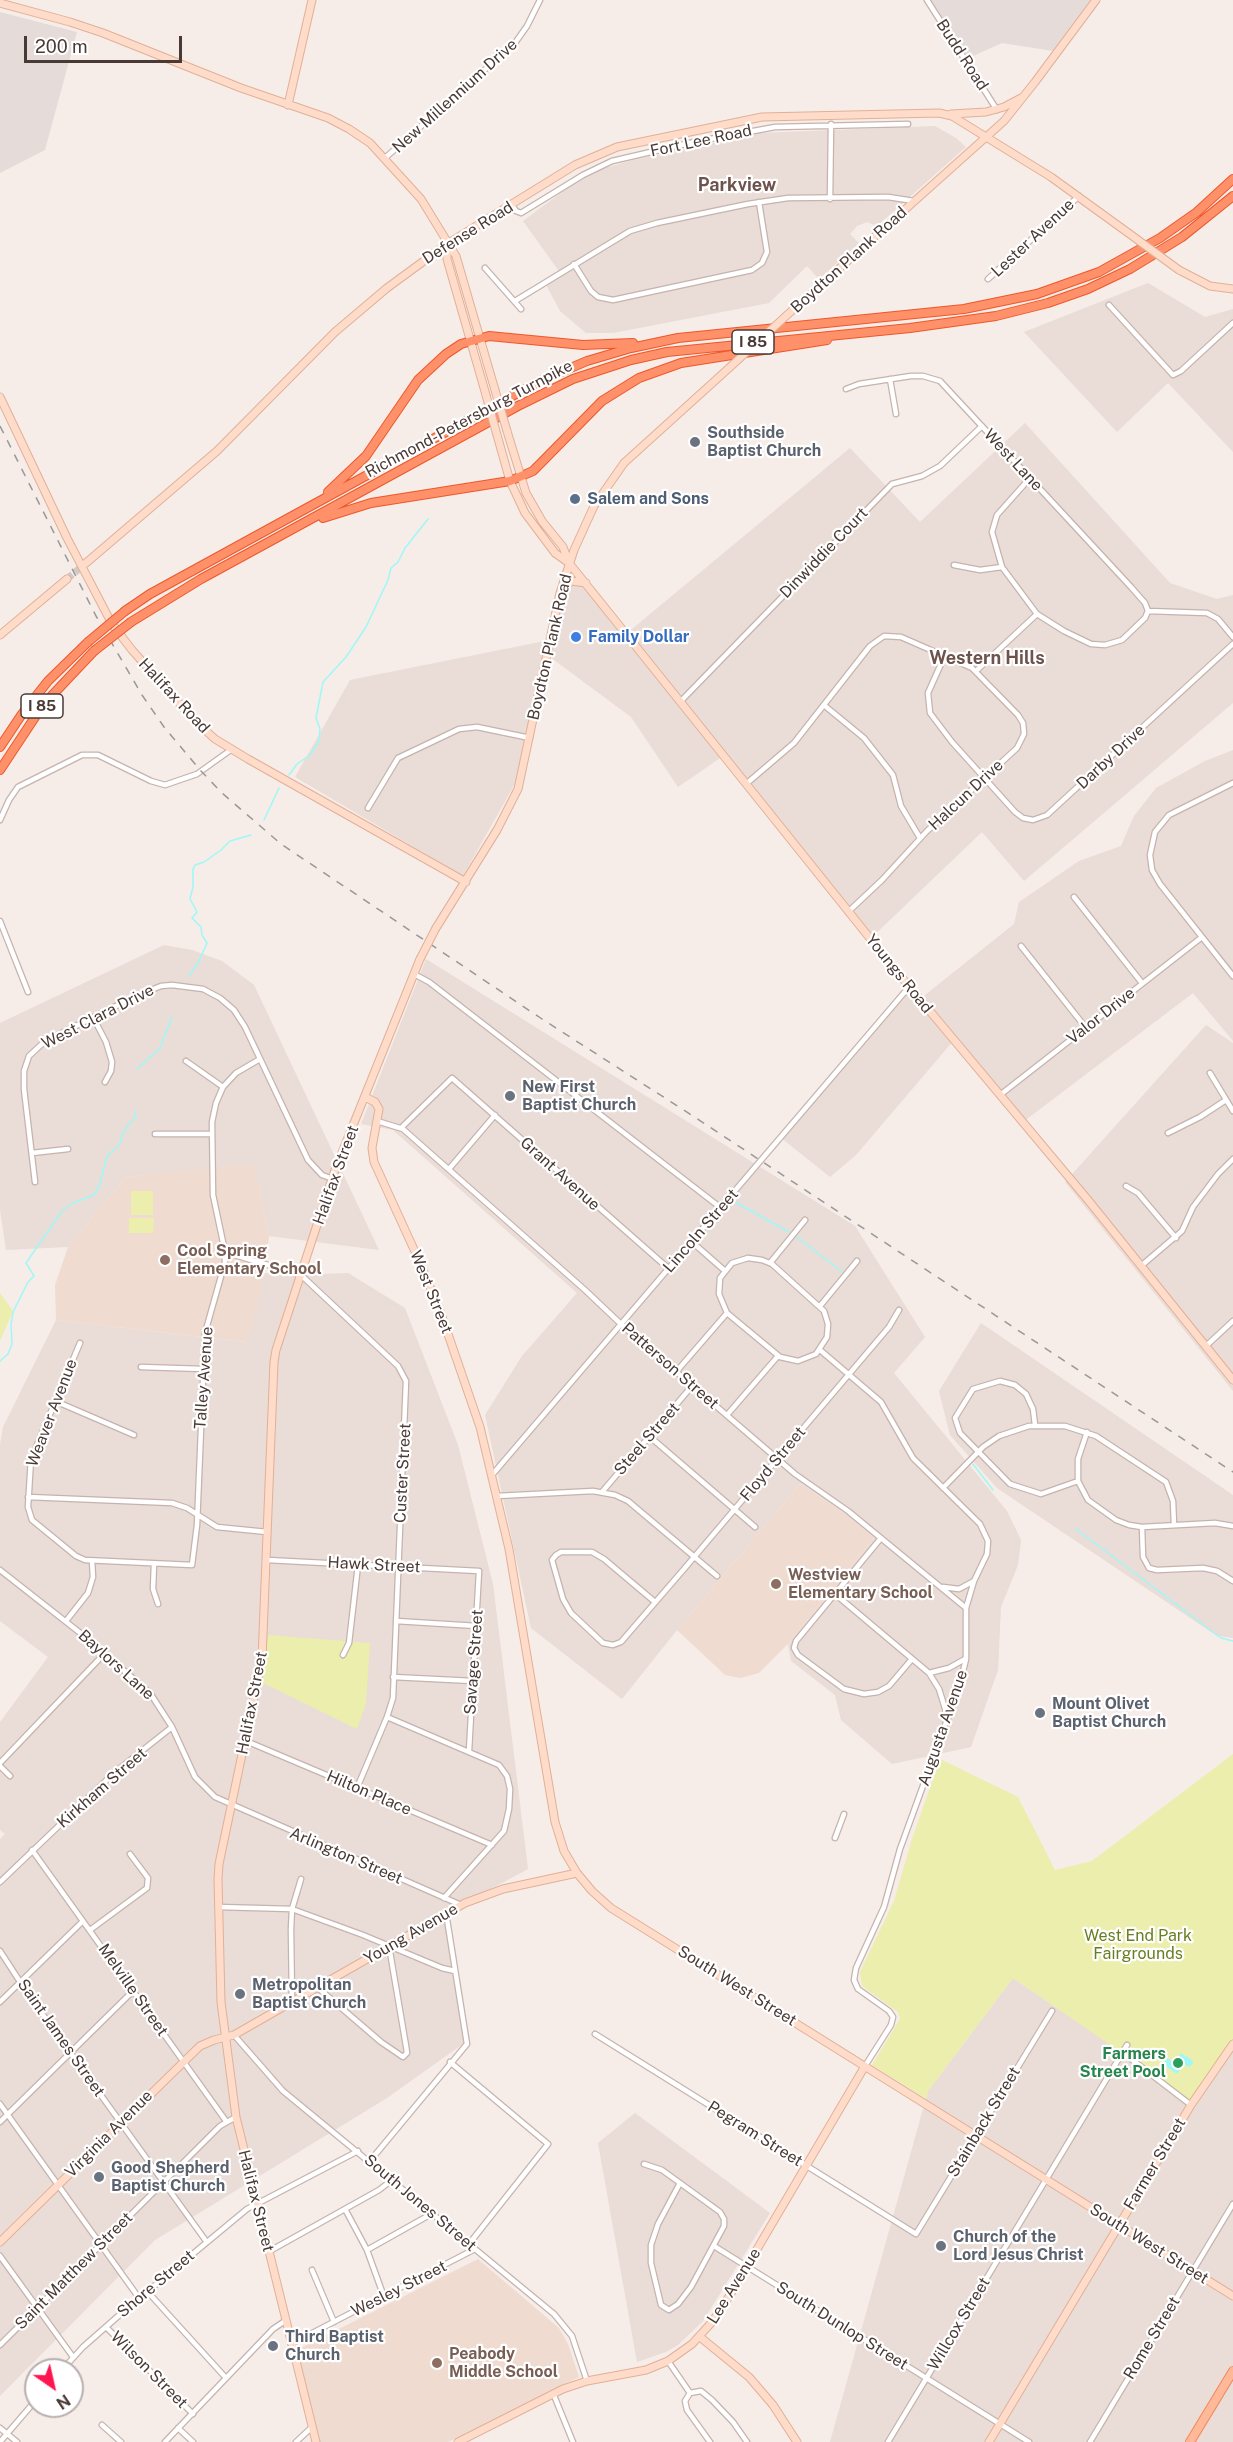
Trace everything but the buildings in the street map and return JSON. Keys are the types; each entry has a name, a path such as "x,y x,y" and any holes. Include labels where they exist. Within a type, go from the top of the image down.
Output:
{"highway":[{"name":"Richmond-Petersburg Turnpike","path":"0,747 48,681 88,642 125,611 150,594 540,381 611,353 658,342 720,333 964,309 1037,294 1099,272 1160,238 1197,212 1233,179"},
{"name":"Richmond-Petersburg Turnpike","path":"0,770 43,705 94,651 130,622 163,601 518,406 592,372 637,358 676,351 866,332 1005,314 1048,303 1088,290 1130,269 1182,237 1233,196"},
{"path":"284,535 357,506 510,481 520,477 538,466 602,401 645,375 681,363 866,332"},
{"path":"306,508 348,475 366,456 411,388 454,348 475,339 518,338 595,345 658,342"}],"main road":[{"path":"1190,2442 1233,2371"}],"street":[{"path":"288,105 312,0"},
{"name":"New Millennium Drive","path":"385,158 515,43 527,26 540,0"},
{"name":"Budd Road","path":"927,0 997,110"},
{"name":"Boydton Plank Road","path":"428,944 513,800 522,774 560,593 569,563 587,520 612,478 634,453 986,137 1025,96 1096,0"},
{"path":"0,3 103,33 288,105 328,118 370,143 421,199 456,256 486,395 510,481 534,526 555,553 569,563"},
{"name":"Defense Road","path":"86,563 217,451 350,319 407,272 447,244 575,165 603,152 737,121 782,115 978,113 997,110 1025,96"},
{"name":"Defense Road","path":"948,114 986,137"},
{"path":"830,199 831,124"},
{"name":"Fort Lee Road","path":"512,205 516,211 521,213 583,175 612,161 759,129 831,124 908,124"},
{"path":"986,137 1078,196 1179,270 1210,286 1233,289"},
{"name":"Lester Avenue","path":"988,279 1067,209 1078,196"},
{"path":"515,301 637,228 788,198 888,197 915,201"},
{"path":"574,264 591,291 605,300 752,270 762,263 767,252 759,202"},
{"path":"485,268 520,309"},
{"path":"1109,305 1171,374 1176,375 1233,323"},
{"path":"475,339 495,390 520,477 533,507 563,547 569,563"},
{"name":"West Lane","path":"846,389 859,384 890,379 923,376 935,378 1138,595 1148,611"},
{"path":"890,379 896,414"},
{"name":"Halifax Road","path":"0,397 112,624 199,725 232,749 466,882"},
{"name":"Dinwiddie Court","path":"680,702 892,484 922,476 940,466 982,426"},
{"path":"1030,478 1005,504 994,521 994,542 1002,567 1037,614 1091,644 1106,645 1122,640 1145,618 1148,611 1207,614 1218,619 1233,637"},
{"name":"Youngs Road","path":"569,563 848,912 1233,1380"},
{"path":"954,565 980,570 1002,567"},
{"path":"0,635 67,579"},
{"path":"560,593 571,581 586,583"},
{"path":"976,671 1037,614"},
{"name":"Halcun Drive","path":"746,784 787,750 825,706 870,646 880,638 891,635 901,637 976,671 1018,715 1024,728 1020,744 920,837 882,880 848,912"},
{"name":"Darby Drive","path":"945,656 928,693 930,713 1019,816 1033,820 1043,818 1233,644"},
{"path":"825,706 864,738 894,775 901,806 920,837"},
{"path":"368,808 398,758 450,733 471,727 530,738"},
{"path":"0,820 9,800 18,788 82,755 98,754 151,781 165,784 197,774 232,749"},
{"path":"1233,783 1174,811 1161,823 1150,847 1152,870 1160,884 1233,976"},
{"path":"1074,897 1142,983"},
{"path":"0,921 28,992"},
{"name":"Valor Drive","path":"1000,1095 1202,937"},
{"name":"Halifax Street","path":"316,2442 236,2117 221,2002 219,1864 262,1659 274,1362 339,1160 420,958 428,944"},
{"path":"1021,946 1086,1028"},
{"path":"414,974 436,988 721,1208"},
{"name":"West Clara Drive","path":"35,1182 24,1089 26,1064 39,1046 93,1017 161,986 193,986 220,998 234,1010 245,1026 308,1160 322,1175 333,1179"},
{"name":"Lincoln Street","path":"492,1474 909,987"},
{"path":"93,1017 106,1042 112,1062 111,1071 105,1082"},
{"path":"186,1061 223,1087 236,1073 260,1059"},
{"path":"1210,1073 1233,1111"},
{"name":"Grant Avenue","path":"401,1128 452,1078 669,1269"},
{"name":"Talley Avenue","path":"154,1564 191,1566 194,1563 205,1333 224,1272 225,1252 213,1194 212,1134 213,1113 223,1087"},
{"path":"365,1097 377,1105 377,1121"},
{"path":"1168,1132 1200,1117 1226,1101"},
{"path":"448,1169 495,1115"},
{"name":"Patterson Street","path":"377,1121 401,1128 777,1459 881,1538 966,1608"},
{"name":"West Street","path":"377,1121 372,1148 374,1162 440,1311 475,1410 497,1496"},
{"path":"155,1134 212,1134"},
{"path":"32,1153 68,1149"},
{"path":"1141,1266 1176,1238 1193,1207 1218,1174 1233,1159"},
{"path":"1126,1186 1138,1193 1176,1238"},
{"path":"770,1263 806,1220"},
{"path":"692,1242 724,1270"},
{"name":"Custer Street","path":"225,1252 301,1275 398,1366 404,1375 406,1414 393,1698 357,1788"},
{"path":"755,1258 770,1263 820,1306 827,1317 828,1330 820,1350 810,1358 798,1361 778,1356 727,1313 718,1294 720,1278 724,1270 732,1263 755,1258"},
{"path":"820,1306 857,1261"},
{"name":"Floyd Street","path":"655,1602 599,1555 587,1552 561,1552 552,1560 566,1605 577,1620 603,1643 613,1645 621,1642 891,1325 899,1310"},
{"path":"676,1372 727,1313"},
{"path":"1206,1346 1233,1321"},
{"name":"Weaver Avenue","path":"80,1343 31,1459 28,1497 29,1515 36,1525 76,1556 92,1561"},
{"name":"Augusta Avenue","path":"820,1350 881,1402 906,1449 980,1524 987,1535 987,1554 974,1581 966,1608 966,1659 960,1684 900,1849 884,1907 856,1968 854,1980 858,1989 889,2011 893,2017 891,2025 865,2066"},
{"path":"727,1415 778,1356"},
{"path":"141,1367 203,1369"},
{"path":"1035,1425 1030,1399 1015,1385 1000,1381 977,1387 970,1392 955,1418 960,1433 1003,1479 1036,1493 1051,1491 1078,1481"},
{"name":"Steel Street","path":"602,1492 692,1386"},
{"path":"55,1401 134,1435"},
{"path":"943,1488 978,1452 999,1436 1035,1425 1065,1426 1087,1432 1116,1448 1166,1482 1173,1501 1174,1525"},
{"path":"1087,1432 1078,1459 1078,1481 1084,1495 1093,1505 1121,1522 1142,1527 1215,1523 1233,1526"},
{"path":"649,1436 755,1527"},
{"path":"497,1496 602,1492 615,1495 628,1502 717,1576"},
{"name":"South West Street","path":"497,1496 510,1556 555,1822 564,1851 577,1874 592,1891 611,1908 1233,2296"},
{"path":"28,1497 172,1503 188,1508 217,1527 268,1532"},
{"path":"1142,1527 1143,1557 1149,1568 1157,1570 1203,1568 1217,1571 1233,1581"},
{"path":"881,1538 794,1645 798,1654 844,1689 857,1693 872,1694 883,1690 912,1659"},
{"name":"Hawk Street","path":"267,1560 478,1570 480,1573"},
{"path":"66,1621 88,1593 93,1577 92,1561 154,1564 153,1589 158,1604"},
{"path":"343,1655 349,1643 358,1564"},
{"name":"Baylors Lane","path":"0,1570 66,1621 150,1693 172,1727 195,1777 207,1791 231,1806"},
{"name":"Savage Street","path":"469,1752 480,1573"},
{"path":"940,1587 959,1589 974,1581"},
{"path":"835,1594 929,1673 939,1689 948,1718"},
{"path":"396,1621 477,1626"},
{"path":"10,1776 0,1764 105,1653"},
{"path":"929,1673 949,1668 966,1659"},
{"path":"393,1677 473,1681"},
{"path":"387,1717 502,1768 509,1782 508,1818 504,1831 444,1898"},
{"name":"Kirkham Street","path":"0,1882 114,1773 172,1727"},
{"name":"Hilton Place","path":"246,1740 492,1845"},
{"name":"Arlington Street","path":"231,1806 461,1905"},
{"path":"835,1838 844,1814"},
{"name":"Melville Street","path":"32,1850 226,2121"},
{"path":"90,1930 147,1888 148,1878 130,1854"},
{"name":"Young Avenue","path":"224,2038 234,2035 461,1905 503,1889 577,1874"},
{"path":"292,2002 292,1909 301,1879"},
{"path":"218,1907 292,1909 442,1968 455,1971"},
{"path":"370,2161 467,2041 446,1913"},
{"path":"0,2002 83,1921"},
{"path":"317,1987 401,2057 407,2053 389,1946"},
{"name":"Saint James Street","path":"0,1951 206,2241"},
{"path":"0,2122 133,1991"},
{"name":"Stainback Street","path":"916,2234 1052,2011"},
{"name":"Pegram Street","path":"595,2034 916,2234"},
{"name":"South Jones Street","path":"234,2035 275,2084 560,2320 575,2343 587,2381"},
{"name":"Virginia Avenue","path":"0,2242 183,2061 206,2043 224,2038"},
{"name":"Willcox Street","path":"888,2442 1126,2044"},
{"name":"Farmer Street","path":"988,2442 1191,2104 1233,2044"},
{"path":"1122,2052 1191,2104"},
{"path":"450,2062 548,2144 469,2244"},
{"name":"Lee Avenue","path":"458,2442 553,2393 587,2381 633,2374 668,2361 700,2337 713,2321 746,2267 865,2066"},
{"path":"0,2104 139,2298"},
{"path":"226,2121 236,2117"},
{"name":"Saint Matthew Street","path":"0,2345 226,2121"},
{"name":"Shore Street","path":"73,2357 147,2291 247,2209 358,2151"},
{"path":"644,2164 662,2170 680,2183 723,2215 724,2226 691,2287 669,2310 661,2305 651,2254 658,2224 680,2183"},
{"path":"268,2252 379,2190 392,2180"},
{"name":"Rome Street","path":"1090,2442 1233,2204"},
{"path":"345,2209 367,2250 384,2296"},
{"path":"367,2250 433,2213"},
{"name":"South Dunlop Street","path":"714,2246 1029,2442"},
{"name":"Wesley Street","path":"291,2344 475,2249"},
{"path":"0,2256 73,2357"},
{"path":"312,2270 334,2322"},
{"path":"147,2291 226,2378"},
{"path":"165,2442 273,2329 285,2321"},
{"name":"Wilson Street","path":"106,2327 193,2414"},
{"path":"700,2337 749,2377 773,2405 797,2442"},
{"path":"668,2361 690,2393"},
{"path":"710,2442 687,2410 685,2401 690,2393 701,2391 712,2400 733,2422 747,2442"},
{"path":"553,2393 573,2442"},
{"path":"0,2442 24,2414"},
{"path":"102,2425 122,2442"},
{"path":"0,2428 17,2442"},
{"path":"178,2428 193,2442"},
{"path":"296,2442 311,2428"}],"shaded area":[{"path":"930,0 1092,0 1053,51 1002,43 971,57 962,52"},
{"path":"0,12 77,32 45,150 0,173"},
{"path":"935,126 956,138 966,147 877,226 867,222 857,226 850,234 859,243 819,279 807,266 769,303 613,333 586,333 560,311 546,285 561,274 523,221 570,186 602,169 633,160 759,133"},
{"path":"1148,283 1205,317 1233,309 1233,452 1168,383 1117,432 1024,332"},
{"path":"1025,423 1170,583 1217,599 1233,595 1233,703 1024,881 982,832 870,939 723,756 678,787 631,717 546,654 569,563 626,634 850,448 920,522"},
{"path":"545,641 517,780 463,876 295,777 350,680"},
{"path":"1233,750 1233,1041 1193,993 1023,1122 954,1040 856,1155 830,1177 780,1137 909,987 920,999 1014,924 1019,902 1079,861 1121,846 1134,816 1156,788 1205,761"},
{"path":"164,945 192,950 222,961 254,985 379,1250 269,1236 254,1165 126,1177 68,1247 6,1250 0,1210 0,1023"},
{"path":"426,959 855,1226 925,1337 894,1373 1007,1511 1021,1540 1018,1565 1001,1607 998,1670 971,1747 892,1764 841,1720 835,1695 791,1661 788,1644 874,1538 844,1513 800,1484 622,1699 531,1628 485,1415 522,1356 577,1293 393,1130 361,1124"},
{"path":"1206,1025 1233,1043 1233,1391 1065,1182"},
{"name":"Cool Spring Elementary School","path":"254,1164 269,1236 265,1273 247,1342 56,1320 55,1285 68,1247 126,1177"},
{"path":"265,1273 301,1275 348,1273 405,1308 458,1445 493,1584 528,1869 446,1913 467,2041 387,2098 155,2240 38,2358 24,2358 24,2372 0,2396 0,1839 5,1834 0,1830 0,1722 48,1657 0,1621 0,1445 3,1427 56,1320 246,1342"},
{"path":"981,1323 1233,1495 1233,1638 1217,1636 997,1488 950,1435 939,1391"},
{"name":"Westview Elementary School","path":"800,1484 844,1513 874,1538 788,1644 759,1673 740,1678 725,1675 677,1630"},
{"path":"1013,1978 1122,2052 1191,2104 1233,2045 1233,2442 830,2442 928,2091"},
{"path":"635,2113 770,2213 703,2321 678,2345 666,2352 637,2362 598,2143"},
{"name":"Peabody Middle School","path":"478,2259 559,2328 568,2344 579,2377 448,2442 320,2442 297,2350"}],"green space":[{"path":"131,1191 153,1191 153,1215 131,1215"},
{"path":"129,1218 154,1218 153,1233 129,1233"},
{"path":"0,1293 13,1311 0,1341"},
{"path":"268,1635 370,1643 366,1704 357,1729 263,1683"},
{"name":"West End Park Fairgrounds","path":"1233,1754 1233,2039 1190,2100 1013,1978 928,2091 926,2099 872,2065 900,2019 898,2012 862,1986 860,1972 894,1901 912,1839 940,1759 1018,1797 1055,1870 1092,1861"}],"water":[{"name":"Farmers Street Pool","path":"1181,2053 1193,2063 1189,2067 1184,2064 1177,2074 1163,2064 1167,2058 1174,2063"}],"waterway":[{"path":"289,775 297,764 310,755 319,741 320,729 316,718 323,682 346,657 366,627 388,580 391,568 398,562 405,548 428,519"},
{"path":"264,820 279,788"},
{"path":"189,976 207,943 202,935 201,927 192,918 197,912 190,899 193,869 195,865 204,862 230,841 251,835"},
{"path":"137,1069 160,1048 172,1017"},
{"path":"0,1361 8,1354 12,1344 13,1312 28,1282 34,1276 26,1263 62,1211 73,1203 94,1195 99,1187 107,1156 120,1144 123,1132 136,1116 135,1111"},
{"path":"735,1202 789,1232"},
{"path":"797,1237 842,1272"},
{"path":"973,1464 993,1490"},
{"path":"1076,1529 1221,1638 1233,1641"}],"tunnel":[{"path":"67,579 86,563"}],"railway":[{"path":"0,426 96,616 142,695 164,727 201,771 222,793 281,844 542,1019 1233,1472"}],"place":[{"name":"Southside Baptist Church","path":"695,442"},
{"name":"Salem and Sons","path":"575,499"},
{"name":"Family Dollar","path":"576,637"},
{"name":"New First Baptist Church","path":"510,1096"},
{"name":"Cool Spring Elementary School","path":"165,1260"},
{"name":"Westview Elementary School","path":"776,1584"},
{"name":"Mount Olivet Baptist Church","path":"1040,1713"},
{"name":"Metropolitan Baptist Church","path":"240,1994"},
{"name":"Farmers Street Pool","path":"1178,2063"},
{"name":"Good Shepherd Baptist Church","path":"99,2177"},
{"name":"Church of the Lord Jesus Christ","path":"941,2246"},
{"name":"Third Baptist Church","path":"273,2346"},
{"name":"Peabody Middle School","path":"437,2363"}],"district":[{"name":"Parkview","path":"737,185"},
{"name":"Western Hills","path":"987,658"}]}
